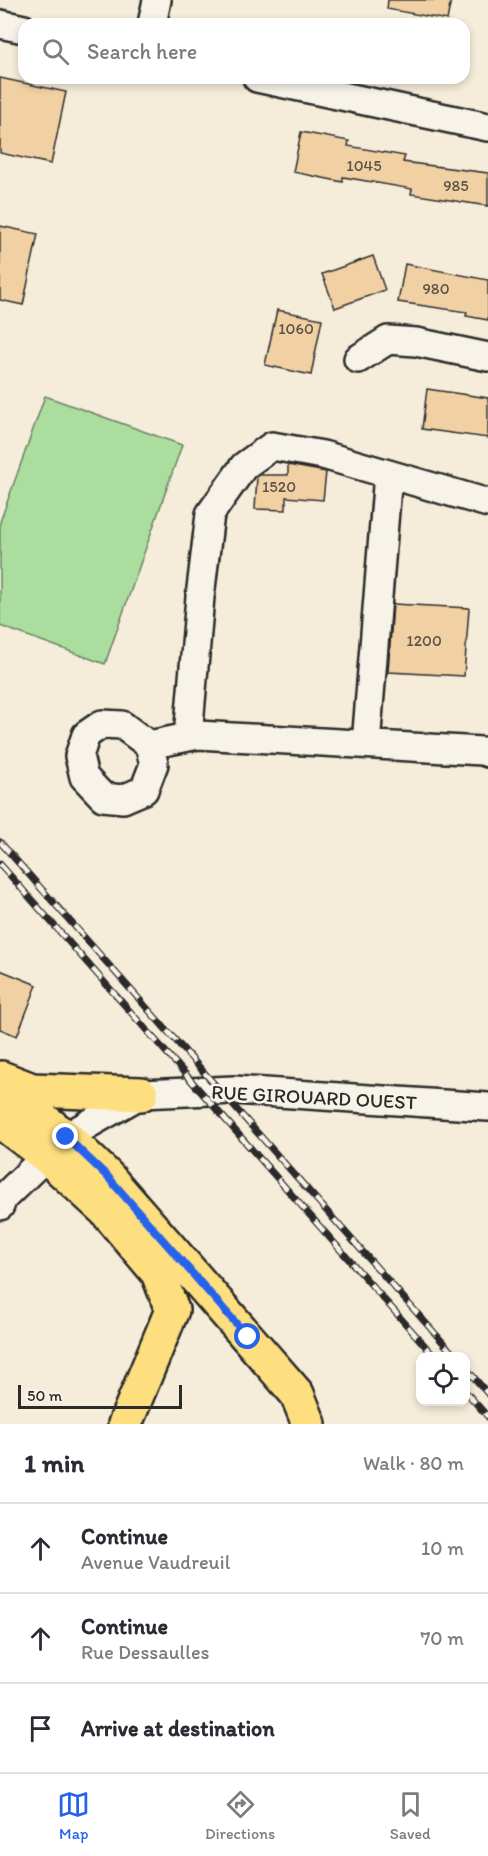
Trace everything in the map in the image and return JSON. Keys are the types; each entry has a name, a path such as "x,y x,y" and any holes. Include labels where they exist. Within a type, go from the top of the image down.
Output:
{"main road":[{"path":"0,1077 32,1090 141,1094"},
{"path":"0,1086 56,1146 105,1210 158,1273 172,1310 125,1424"},
{"path":"0,1121 56,1146 107,1176 297,1394 309,1424"},
{"path":"172,1310 192,1302 216,1303"}],"street":[{"path":"153,18 157,0"},
{"path":"0,24 18,28"},
{"path":"284,84 488,127"},
{"path":"358,359 388,340 416,342 488,357"},
{"path":"188,737 200,597 210,514 244,466 272,446 322,454 488,503"},
{"path":"366,744 388,474"},
{"path":"149,745 198,735 488,753"},
{"name":"RUE GIROUARD OUEST","path":"141,1094 234,1090 488,1107"},
{"path":"0,1206 3,1198 56,1146 141,1094"}],"green space":[{"path":"45,396 182,445 105,664 0,626 0,522"}],"building":[{"path":"388,0 451,0 447,18 387,9"},
{"path":"0,78 18,82 18,84 66,92 51,164 0,153"},
{"path":"301,132 349,141 348,146 405,156 403,162 488,173 488,206 411,194 412,189 372,182 343,177 343,182 293,172"},
{"path":"0,226 38,234 23,305 0,300"},
{"path":"373,256 385,290 335,308 322,274"},
{"path":"405,264 488,280 488,320 466,316 467,312 398,302"},
{"path":"277,310 322,319 311,375 265,365"},
{"path":"427,389 488,398 488,438 422,429"},
{"path":"288,465 326,472 323,500 286,497 286,510 255,509 257,476 288,475"},
{"path":"393,604 469,608 464,676 388,672"},
{"path":"0,970 37,985 17,1036 0,1029"}],"railway":[{"path":"0,842 451,1352"},
{"path":"0,864 430,1352"},
{"path":"470,1373 488,1394"},
{"path":"470,1397 488,1417"}],"route":[{"path":"66,1137 107,1176 248,1337"}]}
